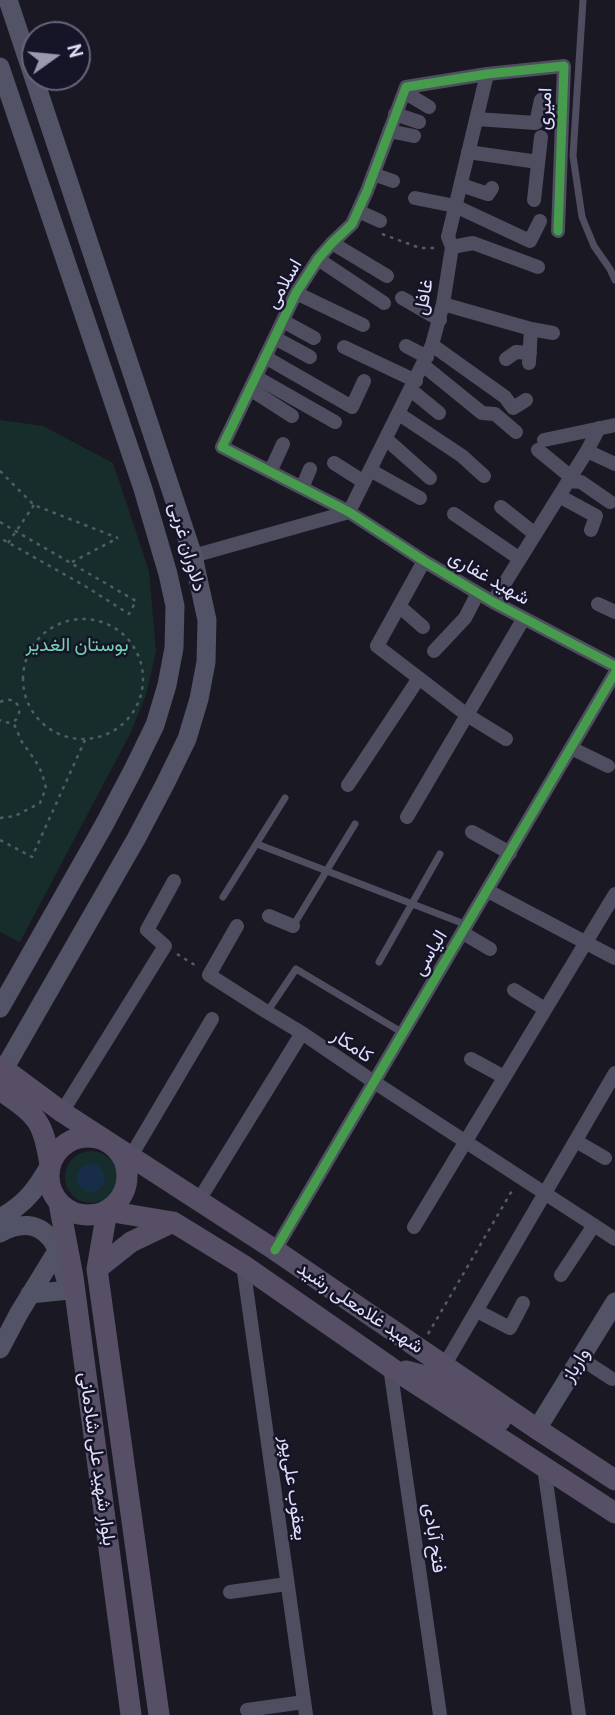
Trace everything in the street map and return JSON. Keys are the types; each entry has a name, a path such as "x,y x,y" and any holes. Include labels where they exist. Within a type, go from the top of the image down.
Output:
{"main road":[{"name":"دلاوران غربی","path":"1,1075 136,839 187,739 206,662 207,620 193,556 8,0"},
{"name":"دلاوران غربی","path":"0,67 143,489 175,606 174,648 155,725 104,825 0,1009"},
{"name":"شهید غلامعلی رشید","path":"1,1075 275,1250 615,1480"},
{"path":"0,1218 31,1195 50,1165 55,1154 73,1139 97,1137 108,1142 122,1157 127,1177 122,1197 107,1211 87,1216 67,1210 51,1192 48,1178 50,1165 42,1129 1,1075"},
{"name":"بلوار شهید علی شادمانی","path":"59,1203 63,1256 73,1299 131,1715"},
{"name":"شهید غلامعلی رشید","path":"107,1211 173,1222 243,1265 390,1367 615,1513"},
{"name":"بلوار شهید علی شادمانی","path":"107,1211 97,1263 159,1715"},
{"path":"0,1349 30,1294 63,1256 91,1254 97,1263 131,1241 173,1222"},
{"path":"0,1233 10,1227 29,1224 52,1240 63,1256"},
{"path":"30,1294 73,1299"},
{"name":"وارباز","path":"537,1429 615,1302"},
{"path":"390,1367 436,1379 511,1428 537,1429"},
{"path":"552,1472 559,1469 567,1456 574,1453"}],"street":[{"name":"امیری","path":"487,74 564,66 558,232"},
{"path":"429,107 404,92 406,88 487,74"},
{"name":"غافل","path":"349,512 413,386 440,320 452,247 448,237 487,74"},
{"name":"اسلامی","path":"349,512 222,447 296,293 318,259 355,217 404,92"},
{"path":"476,119 536,123 541,100"},
{"path":"389,131 416,129 395,114"},
{"path":"534,200 541,137"},
{"path":"468,152 538,162"},
{"path":"373,174 393,181"},
{"path":"461,185 488,194 492,188"},
{"path":"415,198 455,206 530,241 540,221"},
{"path":"355,217 380,221"},
{"path":"332,243 387,276"},
{"path":"452,247 473,243 538,267"},
{"path":"318,259 384,303"},
{"path":"296,293 363,324"},
{"path":"402,298 440,320"},
{"path":"443,304 473,307 531,329 553,333"},
{"path":"283,321 314,338"},
{"path":"506,359 516,352 529,358 531,329"},
{"path":"275,338 310,357"},
{"path":"406,346 505,397 513,408 526,400"},
{"path":"344,347 413,386 439,412"},
{"path":"427,356 482,413 495,414 516,432"},
{"path":"265,357 352,407 364,381"},
{"path":"253,383 292,416"},
{"path":"253,383 335,422"},
{"path":"398,414 462,456 484,477"},
{"path":"610,502 581,482 569,479 541,445 615,425"},
{"path":"493,602 599,428"},
{"path":"386,439 430,478"},
{"path":"270,472 283,444"},
{"path":"587,451 615,464"},
{"path":"334,463 419,498"},
{"path":"302,488 310,469"},
{"path":"559,496 596,516 591,530"},
{"path":"501,506 535,534"},
{"path":"193,556 349,512"},
{"name":"شهید غفاری","path":"349,512 493,602 615,666"},
{"path":"454,514 520,559"},
{"path":"424,561 377,646 467,715 506,739"},
{"path":"434,651 465,618 478,593"},
{"path":"598,604 615,612"},
{"path":"399,606 423,627"},
{"path":"407,817 524,618"},
{"name":"الیاسی","path":"275,1250 615,673"},
{"path":"348,785 419,678"},
{"path":"571,748 608,766"},
{"path":"472,832 510,853"},
{"path":"62,1112 165,946 147,930 174,881"},
{"path":"488,891 615,958"},
{"path":"414,1227 615,894"},
{"path":"269,916 293,926"},
{"path":"209,975 237,926"},
{"path":"465,929 490,948"},
{"name":"کامکار","path":"209,975 615,1239"},
{"path":"514,990 545,1009"},
{"path":"131,1156 212,1019"},
{"path":"199,1200 302,1033"},
{"path":"471,1059 504,1077"},
{"path":"444,1366 615,1073"},
{"path":"576,1140 605,1158"},
{"path":"561,1275 594,1225"},
{"name":"یعقوب علی‌پور","path":"243,1265 305,1708"},
{"path":"477,1311 510,1328 523,1303"},
{"path":"580,1358 612,1379"},
{"name":"فتح آبادی","path":"390,1367 440,1715"},
{"path":"552,1472 579,1715"},
{"path":"230,1592 287,1584"},
{"path":"247,1710 305,1708"}],"lane":[{"path":"583,0 573,156 582,217 594,246 613,268 615,280"},
{"path":"223,897 285,798"},
{"path":"293,926 355,824"},
{"path":"257,844 412,904 465,929"},
{"path":"379,962 440,854"},
{"path":"267,1012 296,969 403,1032"}],"path":[{"path":"355,217 420,248 452,247"},
{"path":"0,471 34,505 118,538 71,563"},
{"path":"8,543 34,505"},
{"path":"0,522 136,601 129,614 0,538"},
{"path":"77,619 96,620 114,628 129,640 143,675 141,694 133,712 120,726 104,736 85,739 68,737 51,730 38,719 28,704 23,686 24,667 30,649 43,634 59,624 77,619"},
{"path":"0,702 11,699 17,704 19,714 13,722 5,723 0,720"},
{"path":"0,818 15,816 40,803 46,788 42,773 13,722"},
{"path":"0,840 32,857 85,739"},
{"path":"165,946 209,975"},
{"path":"419,1348 520,1177"}],"green space":[{"name":"بوستان الغدیر","path":"0,420 43,426 113,463 149,571 156,651 146,695 130,734 20,942 0,932"},
{"path":"91,1151 101,1153 109,1159 115,1167 115,1187 109,1195 101,1201 91,1203 81,1201 73,1195 67,1187 65,1177 67,1167 73,1159 81,1153"}],"water":[{"path":"91,1164 101,1168 105,1178 101,1188 91,1192 81,1188 77,1178 81,1168"}],"cycle path":[{"path":"558,231 564,66 487,74 406,87 352,224 318,259 296,293 222,447 349,512 493,602 615,666"},
{"path":"275,1250 615,673"}]}
